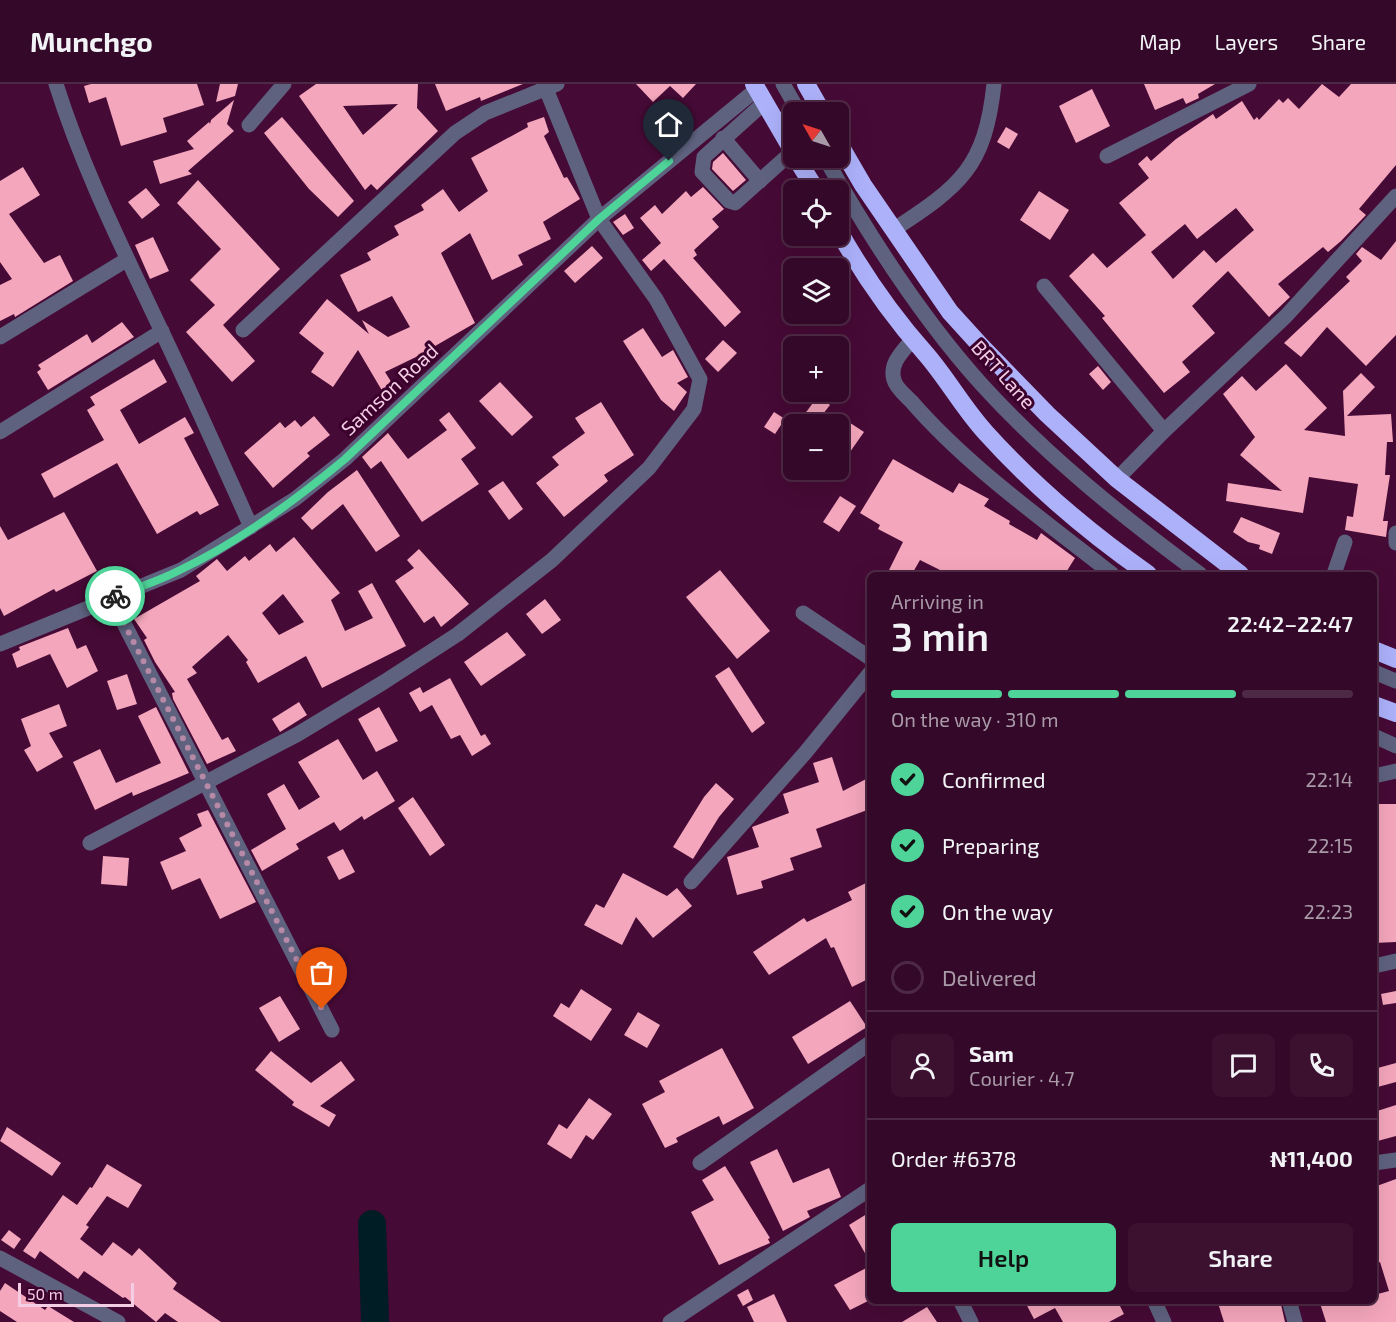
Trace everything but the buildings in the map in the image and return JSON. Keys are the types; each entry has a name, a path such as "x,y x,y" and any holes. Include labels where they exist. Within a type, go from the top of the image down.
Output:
{"highway":[{"path":"806,84 816,102"},
{"path":"759,92 783,135"},
{"path":"849,161 950,312 1047,414 1116,479 1237,572"},
{"path":"847,246 911,341 924,353 986,433 1056,500 1146,572"},
{"path":"1377,651 1396,659"},
{"path":"1377,706 1396,713"}],"street":[{"path":"57,84 71,128 126,260 162,331 252,527"},
{"path":"249,125 284,84"},
{"path":"783,84 793,102"},
{"path":"892,228 943,197 967,172 987,133 994,84"},
{"path":"1107,156 1249,84"},
{"path":"90,843 298,734 458,634 552,560 649,468 694,409 700,379 656,299 599,219 549,86 485,113 455,133 243,330"},
{"path":"759,92 723,138 704,157 702,172 729,201 735,203 783,162"},
{"name":"Samson Road","path":"0,644 180,570 295,499 345,459 599,219 759,92"},
{"path":"723,138 760,180"},
{"name":"BRT Lane","path":"831,168 878,244 946,340 982,385 1015,419 1098,495 1197,572"},
{"path":"1116,479 1286,316 1396,196"},
{"path":"0,337 126,260"},
{"path":"1044,286 1164,431"},
{"path":"0,432 162,331"},
{"path":"911,341 898,356 893,369 894,382 936,428 971,459 1110,572"},
{"path":"1396,533 1396,543"},
{"path":"1335,572 1345,542"},
{"path":"111,598 332,1030"},
{"path":"803,613 867,656"},
{"path":"1377,673 1396,681"},
{"path":"691,882 806,753 867,678"},
{"path":"1377,737 1396,746"},
{"path":"1377,775 1396,771"},
{"path":"1377,965 1396,961"},
{"path":"700,1163 867,1045"},
{"path":"1377,1163 1396,1160"},
{"path":"670,1322 867,1191"},
{"path":"0,1258 118,1322"},
{"path":"962,1304 971,1322"},
{"path":"1156,1304 1164,1322"},
{"path":"1290,1304 1295,1322"}],"waterway":[{"path":"372,1224 375,1322"}],"way so far":[{"path":"115,596 111,598 322,1009"}],"route":[{"path":"115,596 180,570 252,527 317,482 345,459 599,219 669,161"}]}
